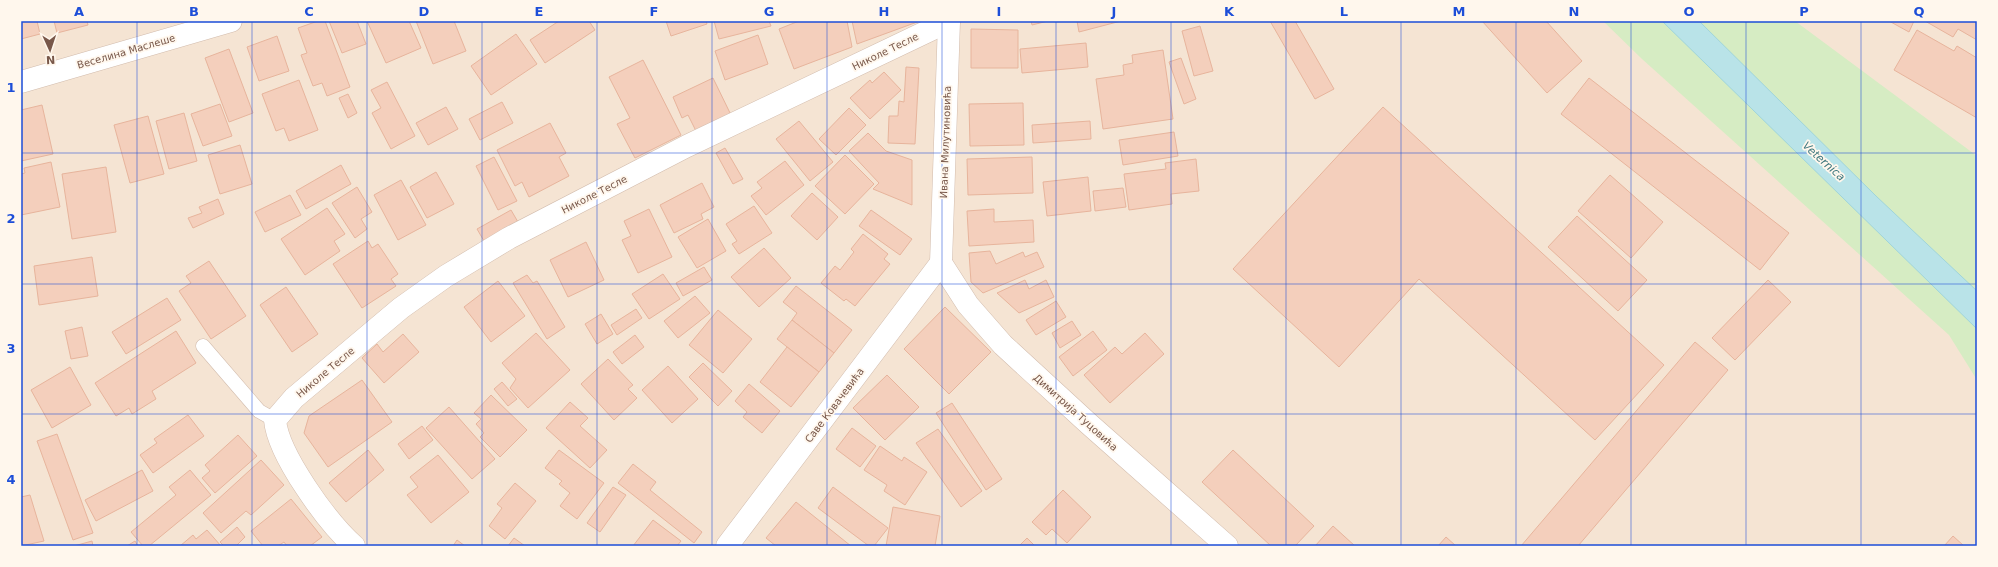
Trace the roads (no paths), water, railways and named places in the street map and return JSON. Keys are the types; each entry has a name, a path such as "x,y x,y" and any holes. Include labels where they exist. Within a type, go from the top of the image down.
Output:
{"street":[{"name":"Веселина Маслеше","path":"21,82 231,21"},
{"name":"Ивана Милутиновића","path":"941,263 949,21"},
{"name":"Николе Тесле","path":"275,420 294,398 401,308 446,276 509,238 687,146 949,21"},
{"name":"Саве Ковачевића","path":"727,546 941,263"},
{"name":"Димитрија Туцовића","path":"941,263 968,305 1003,345 1089,424 1227,546"},
{"path":"275,420 276,430 288,455 308,489 344,537 354,546"}],"lane":[{"path":"202,346 259,411 275,420"}],"water":[{"name":"Veternica","path":"1662,21 1699,21 1876,196 1977,291 1977,329"}]}
